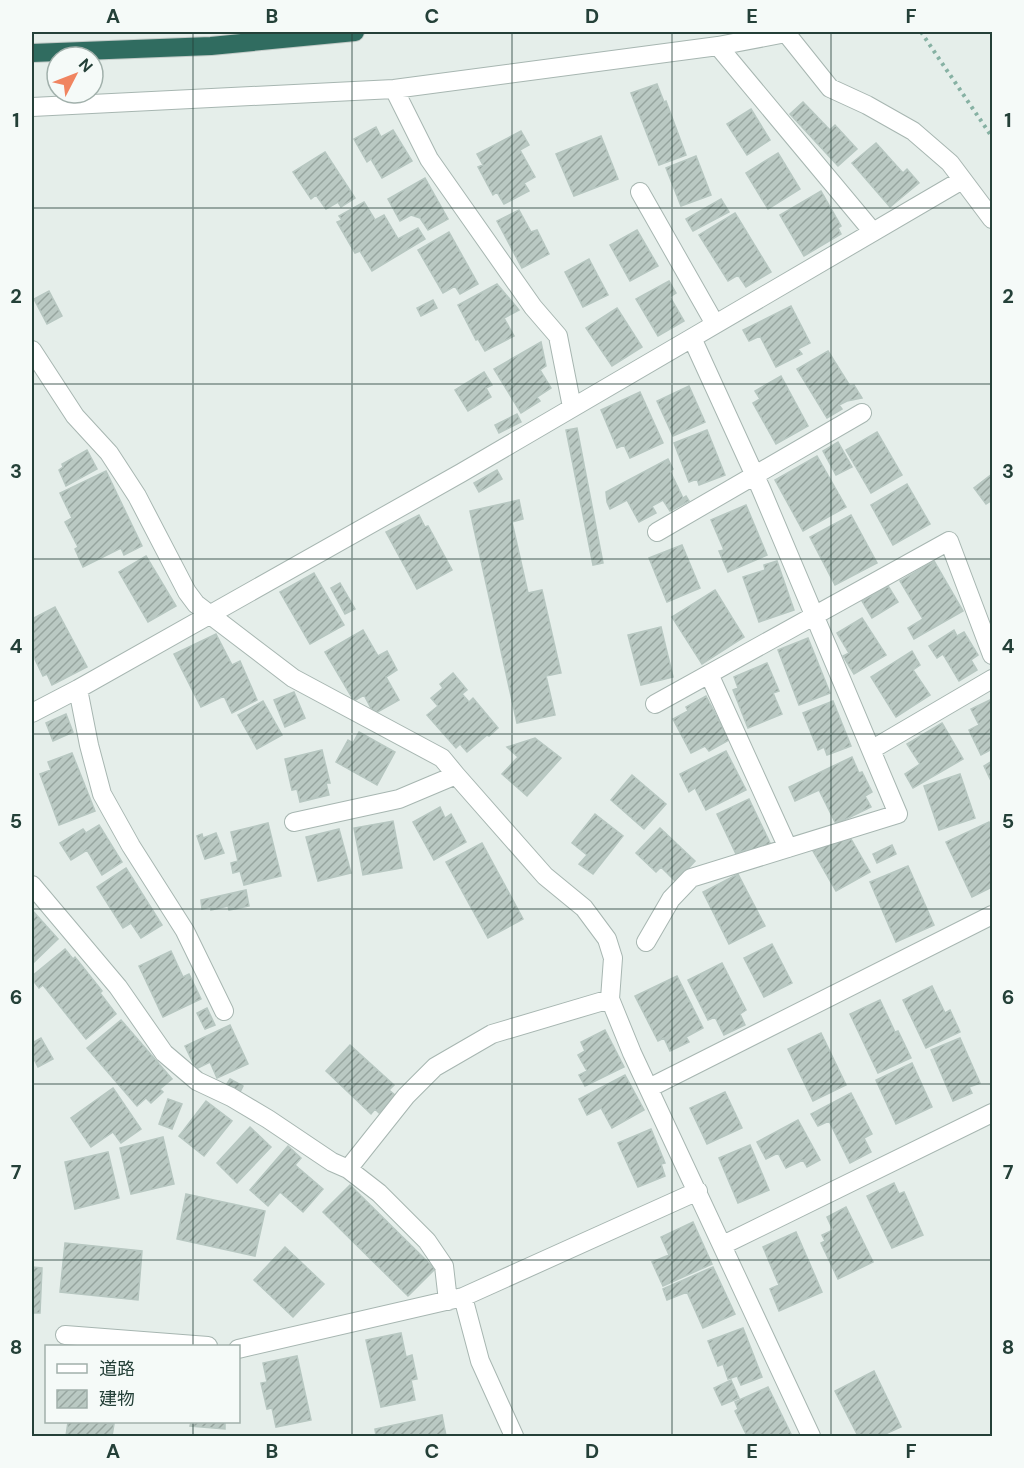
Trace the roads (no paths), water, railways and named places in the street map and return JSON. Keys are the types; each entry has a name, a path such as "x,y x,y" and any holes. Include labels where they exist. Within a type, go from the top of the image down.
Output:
{"highway":[{"path":"32,53 211,46 355,32"}],"street":[{"path":"32,107 394,89 718,46 786,33 830,88 867,105 913,131 950,163 993,219"},
{"path":"718,46 873,232"},
{"path":"394,89 429,159 532,307 558,336 572,407"},
{"path":"32,712 78,689 461,473 962,180"},
{"path":"640,192 715,324"},
{"path":"646,942 671,899 691,878 898,814 754,474 692,338"},
{"path":"32,350 75,416 109,453 138,496 187,592 196,604 293,678 442,758 545,876 584,908 607,939 613,958 610,999 811,1437"},
{"path":"657,532 862,413"},
{"path":"656,704 949,541 993,655"},
{"path":"709,674 788,848"},
{"path":"871,750 993,679"},
{"path":"78,689 102,794 131,846 185,931 224,1011"},
{"path":"294,822 399,799 456,775"},
{"path":"32,885 118,987 164,1053 196,1080 231,1097 332,1162 348,1169 379,1193 427,1241 444,1266 480,1361 514,1437"},
{"path":"649,1088 993,915"},
{"path":"348,1169 406,1096 435,1068 492,1034 610,999"},
{"path":"723,1245 993,1113"},
{"path":"240,1349 455,1299 698,1191"},
{"path":"65,1335 184,1345"}]}
